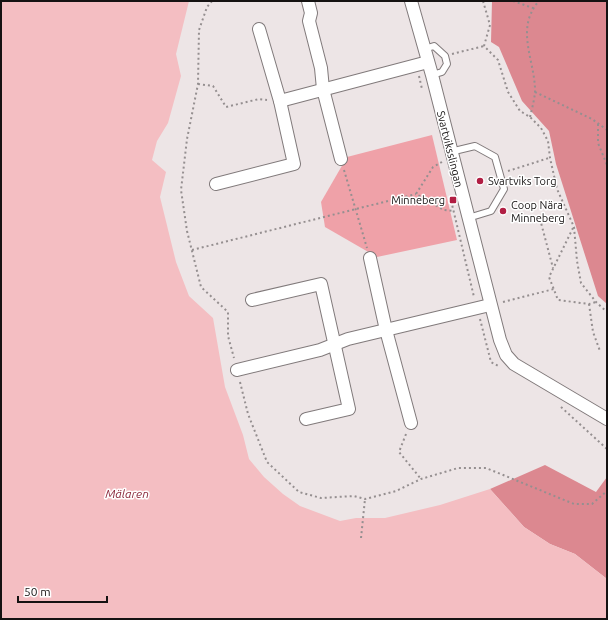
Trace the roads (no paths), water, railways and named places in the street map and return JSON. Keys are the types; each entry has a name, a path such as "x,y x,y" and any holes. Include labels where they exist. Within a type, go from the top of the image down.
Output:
{"street":[{"path":"308,1 311,13 309,21 321,68 323,89 341,159"},
{"name":"Svartviksslingan","path":"411,1 432,75 450,152 490,305 506,355 514,364 607,419"},
{"path":"216,184 294,164 280,101 259,29"},
{"path":"280,101 428,62"},
{"path":"370,258 386,330 411,423"},
{"path":"252,300 322,284 349,409 306,419"},
{"path":"237,370 320,350 348,339 490,305"}],"lane":[{"path":"424,49 434,46 445,56 446,64 442,72 432,75"},
{"path":"450,152 475,146 495,157 501,172 504,189 491,211 468,218"}],"water":[{"name":"Mälaren","path":"1,1 189,1 176,54 181,76 168,123 157,141 152,160 166,172 160,197 176,262 189,296 213,318 225,387 243,435 249,459 264,477 283,494 300,506 340,521 356,518 385,518 440,505 490,489 524,527 550,544 575,554 607,579 607,619 1,619"}],"place":[{"name":"Svartviks Torg","path":"480,181"},
{"name":"Minneberg","path":"453,200"},
{"name":"Coop Nära Minneberg","path":"503,211"}]}
